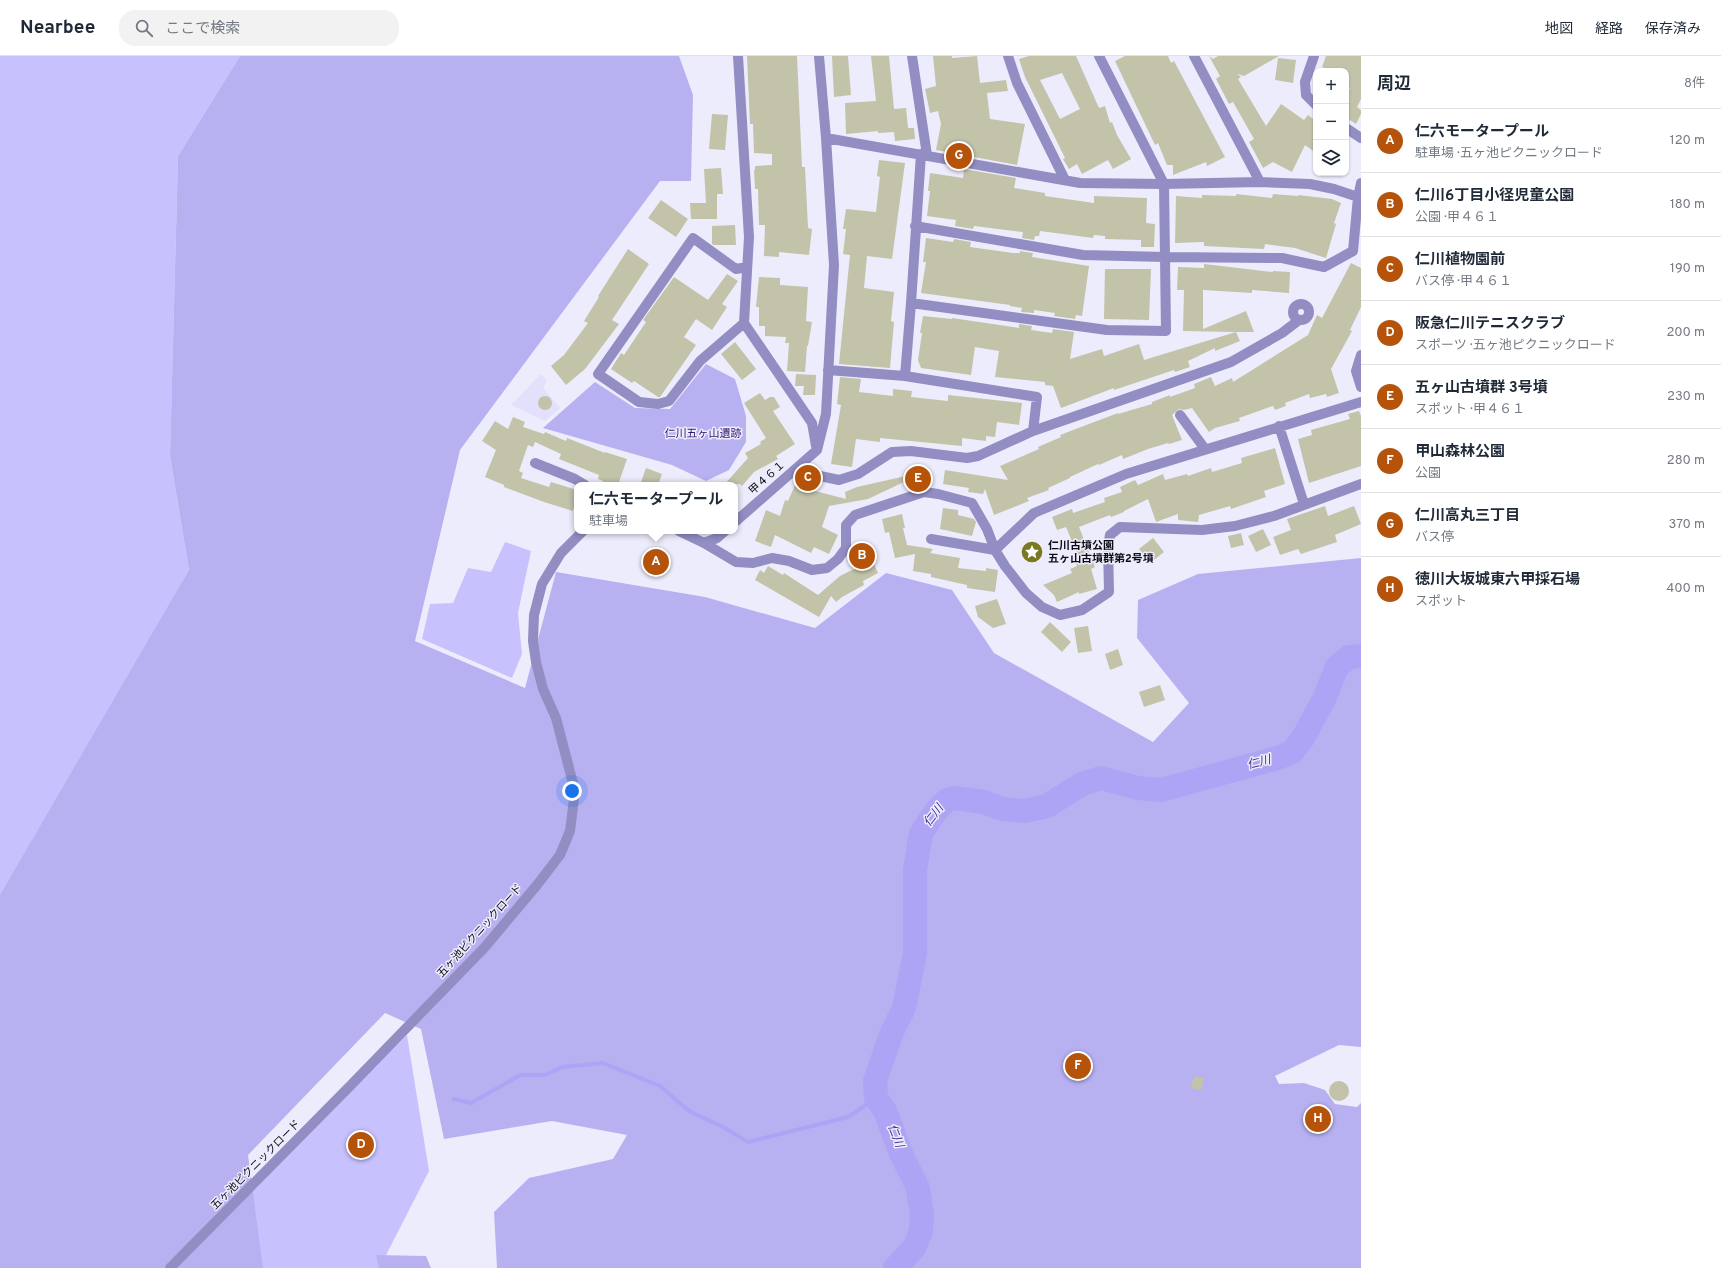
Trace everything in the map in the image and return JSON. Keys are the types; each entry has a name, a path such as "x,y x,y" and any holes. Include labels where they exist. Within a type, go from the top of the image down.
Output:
{"street":[{"path":"738,56 749,237 744,323 812,423 817,450"},
{"path":"817,450 826,414 834,265 819,56"},
{"path":"905,376 915,226 924,155 912,56"},
{"path":"1008,56 1017,84 1065,180"},
{"path":"911,303 1107,330 1166,331 1164,184 1099,56"},
{"path":"1194,56 1260,182"},
{"path":"1314,56 1305,82 1306,94 1315,104"},
{"path":"1349,130 1361,138"},
{"path":"826,138 1080,183 1164,184 1260,182 1310,184 1334,189 1360,198"},
{"path":"915,226 1083,255 1282,258 1324,266 1353,251 1361,183"},
{"path":"744,323 700,361 669,401 658,404 640,402 598,374 693,238 736,268 747,267"},
{"path":"797,468 820,476 839,480 858,474 892,452 910,451 967,458 978,456 1033,431 1231,362 1282,333 1299,320"},
{"path":"1361,355 1356,371 1361,387"},
{"path":"828,370 905,376 1037,397 1033,431"},
{"path":"995,550 1034,513 1126,474 1361,402"},
{"path":"1180,415 1205,449"},
{"path":"1279,426 1304,504"},
{"name":"甲４６１","path":"738,519 817,450"},
{"path":"535,463 580,482"},
{"path":"685,534 736,562 753,563 772,558 790,561 812,570 827,568 838,559 846,548 846,525 855,515 924,492 938,494 972,503 988,529 995,550 1005,566 1026,593 1042,607 1060,615 1082,610 1109,592 1108,546 1110,535 1120,527 1202,530 1235,526 1274,516 1361,484"},
{"name":"五ヶ池ピクニックロード","path":"170,1268 485,947 560,855 570,831 575,791 556,718 543,690 536,662 533,641 534,615 542,584 561,553 580,534"},
{"path":"704,543 718,538 722,534"},
{"path":"931,539 995,550"}],"shaded area":[{"path":"0,56 240,56 178,156 170,456 189,570 0,906"},
{"path":"541,374 547,380 543,388 560,408 545,421 511,405"},
{"path":"505,542 531,551 518,613 522,654 512,678 422,639 430,604 453,603 468,568 491,572"},
{"path":"872,548 876,554 855,566 850,558 855,552 857,554"},
{"path":"407,1035 429,1171 383,1261 386,1268 180,1268 321,1120"}],"green space":[{"path":"240,56 679,56 693,95 691,181 660,181 460,450 415,641 525,688 556,572 705,597 815,628 886,573 952,590 994,653 1153,742 1189,703 1137,638 1138,600 1198,574 1361,558 1361,1047 1339,1045 1275,1076 1279,1084 1304,1083 1325,1090 1335,1104 1357,1107 1361,1103 1361,1268 497,1268 494,1212 529,1178 613,1159 627,1135 552,1121 444,1139 421,1029 385,1013 248,1155 263,1268 0,1268 0,895 189,570 170,456 178,156"},
{"name":"仁川五ヶ山遺跡","path":"706,364 735,379 746,416 746,442 729,470 706,481 672,465 543,428 595,382 635,408 670,409"},
{"path":"376,1255 426,1256 431,1268 379,1268"}],"building":[{"path":"747,56 797,56 802,167 805,167 808,228 812,229 809,255 779,252 779,257 764,256 765,225 759,225 758,189 755,189 754,170 755,166 772,165 772,154 754,153 753,124 750,124"},
{"path":"832,56 848,56 851,95 834,97"},
{"path":"871,56 889,56 894,109 906,108 908,128 914,128 915,139 895,141 894,132 878,133 878,131 846,134 845,103 876,101"},
{"path":"933,56 952,56 952,58 977,56 980,83 1006,80 1008,91 987,93 990,119 1025,124 1017,165 936,150 941,124 938,111 930,113 925,89 936,86"},
{"path":"1029,56 1076,56 1099,108 1105,106 1110,123 1112,122 1117,135 1131,159 1113,169 1108,160 1082,174 1077,164 1069,169 1025,77 1019,59","holes":["1062,73 1080,109 1060,119 1040,80"]},
{"path":"1125,56 1168,56 1171,63 1174,61 1225,157 1207,166 1206,162 1173,175 1173,165 1167,165 1158,143 1155,145 1115,61"},
{"path":"1209,56 1213,59 1218,56 1279,56 1244,76 1237,74 1241,77 1238,79 1266,126 1281,104 1304,120 1308,115 1313,119 1313,151 1305,145 1292,172 1273,162 1263,168 1249,142 1254,139 1233,102 1229,104 1216,79 1220,76"},
{"path":"1326,56 1361,56 1361,99 1357,107 1361,110 1361,114 1356,124 1350,120 1349,122 1349,68 1322,67"},
{"path":"1278,58 1296,60 1293,83 1275,80"},
{"path":"712,114 728,115 725,150 709,149"},
{"path":"879,160 905,163 892,259 867,256 864,288 894,292 891,321 894,322 890,368 839,364 850,255 843,254 846,229 843,229 846,209 876,212 880,177 877,176"},
{"path":"721,168 723,194 717,194 717,219 691,219 690,203 706,203 704,169"},
{"path":"964,169 1016,178 1014,188 1045,193 1045,196 1094,203 1094,196 1147,198 1146,223 1155,224 1154,247 1141,247 1141,240 1105,239 1105,236 1094,235 1093,238 1040,231 1039,236 1035,236 1034,240 1022,238 1023,232 974,226 973,229 955,226 956,220 927,216 930,191 928,191 930,173 963,178"},
{"path":"1236,194 1272,198 1273,194 1298,195 1332,199 1341,203 1334,223 1336,224 1326,258 1295,248 1265,244 1264,249 1204,246 1204,242 1175,243 1176,196 1202,198 1202,195 1236,196"},
{"path":"661,200 688,219 676,237 648,218"},
{"path":"735,225 736,245 712,244 712,226"},
{"path":"926,238 953,242 954,239 971,242 970,247 1013,253 1020,253 1020,251 1033,253 1032,257 1089,266 1082,316 1076,315 1075,319 1054,316 1055,313 1034,310 1034,313 1021,312 1022,308 1010,305 921,293 926,262 923,262"},
{"path":"628,249 649,264 612,320 619,324 585,369 566,385 551,366 564,355 588,323 584,321"},
{"path":"1351,263 1361,268 1361,307 1350,330 1352,331 1331,369 1339,393 1327,397 1326,394 1310,398 1309,394 1285,403 1286,406 1275,410 1273,406 1239,418 1240,421 1215,428 1209,432 1192,408 1184,410 1179,409 1172,415 1182,440 1148,449 1123,459 1122,455 1099,465 1098,464 1048,488 1049,490 1027,498 1029,501 994,515 985,489 983,494 968,492 969,488 943,484 945,470 1008,480 1000,466 1039,449 1038,447 1061,437 1060,435 1118,413 1152,404 1152,402 1170,395 1170,397 1195,388 1194,384 1211,377 1215,386 1232,378 1233,382 1308,335 1317,315 1322,318"},
{"path":"1204,264 1273,272 1290,272 1289,293 1252,290 1252,293 1203,290 1203,329 1246,311 1254,332 1183,331 1184,290 1177,290 1178,267 1204,268"},
{"path":"1105,269 1151,269 1149,320 1104,319"},
{"path":"727,274 738,281 722,304 727,307 712,330 696,319 684,337 696,345 660,397 634,381 632,383 611,369 621,353 624,355 646,322 643,320 674,277 708,300"},
{"path":"759,277 780,278 780,285 808,287 806,321 812,322 807,346 805,372 787,371 789,343 785,343 786,337 765,336 765,326 759,326 759,307 756,307"},
{"path":"923,316 952,318 1019,328 1019,324 1032,326 1031,330 1052,333 1053,329 1074,332 1070,359 1102,349 1104,356 1139,344 1144,360 1236,332 1240,341 1215,351 1215,348 1188,361 1190,367 1175,372 1174,370 1114,390 1114,388 1061,408 1053,386 1045,385 1045,382 995,377 999,351 975,347 971,375 921,368 918,360"},
{"path":"735,342 756,369 742,380 721,354"},
{"path":"796,374 816,375 815,395 803,395 804,386 795,386"},
{"path":"840,377 861,379 859,392 893,396 893,389 912,391 911,397 948,401 948,395 1022,403 1019,425 997,422 995,437 986,436 986,441 962,438 962,446 880,438 880,442 856,439 852,467 831,464 841,405 837,404"},
{"path":"760,393 765,400 770,397 774,397 780,407 773,411 795,444 776,456 778,459 754,472 742,486 738,484 738,482 727,482 748,458 745,453 761,444 760,442 766,438 744,403"},
{"path":"545,396 550,398 552,403 550,408 545,410 540,408 538,403 540,398"},
{"path":"1359,411 1361,416 1361,466 1309,483 1298,439 1312,435 1311,430 1350,419 1348,414"},
{"path":"513,417 525,422 523,427 544,434 545,432 566,441 567,438 605,453 627,459 619,482 603,482 598,479 599,475 559,459 561,454 535,442 533,447 528,445 519,471 523,473 521,478 549,487 551,482 574,489 573,511 504,487 504,485 485,477 496,450 482,441 495,421 508,429"},
{"path":"1275,448 1285,484 1264,491 1266,497 1231,509 1230,506 1199,515 1198,522 1178,520 1178,514 1156,522 1148,499 1124,512 1111,517 1110,515 1079,527 1095,567 1091,569 1097,589 1079,594 1079,592 1057,602 1054,595 1043,585 1072,573 1070,569 1077,566 1075,560 1079,558 1066,527 1057,530 1052,517 1072,509 1073,513 1105,502 1104,498 1122,492 1120,487 1135,480 1138,485 1163,474 1165,480 1187,474 1188,476 1211,468 1212,472 1242,463 1241,458"},
{"path":"646,468 662,474 659,482 641,482"},
{"path":"906,476 908,480 868,499 829,506 822,527 838,535 829,554 814,547 811,553 775,535 771,547 755,541 766,510 780,516 785,500 788,501 796,483 815,491 846,499 845,492 857,487"},
{"path":"1325,506 1328,516 1354,506 1361,524 1335,535 1337,542 1301,554 1298,549 1280,555 1273,537 1291,530 1287,519"},
{"path":"943,508 958,510 958,515 974,519 976,522 972,536 940,529"},
{"path":"902,514 905,528 903,528 907,545 933,549 930,553 960,558 958,568 986,571 986,568 998,570 995,592 967,588 967,585 931,577 931,574 913,571 915,554 895,558 889,532 885,533 882,519"},
{"path":"1263,529 1271,545 1256,552 1248,536"},
{"path":"1241,533 1244,545 1231,548 1228,536"},
{"path":"1153,538 1164,552 1150,563 1139,549"},
{"path":"873,562 878,573 863,581 864,585 836,602 831,596 819,617 755,580 760,570 764,573 768,566 783,575 784,573 818,595 840,576"},
{"path":"997,599 1006,624 993,628 978,617 975,606"},
{"path":"1050,622 1071,642 1062,652 1041,632"},
{"path":"1088,626 1092,651 1078,653 1074,628"},
{"path":"1118,649 1123,665 1110,670 1105,654"},
{"path":"1160,685 1165,700 1144,707 1139,692"},
{"path":"1194,1076 1204,1078 1201,1090 1191,1088"},
{"path":"1339,1081 1346,1084 1349,1091 1346,1098 1339,1101 1332,1098 1329,1091 1332,1084"}],"waterway":[{"name":"仁川","path":"895,1268 914,1248 921,1231 922,1215 918,1188 902,1156 885,1111 876,1098 875,1081 892,1032 904,1008 915,953 915,870 921,833 937,810 947,800 954,798 984,802 1002,809 1025,811 1047,806 1082,784 1101,778 1138,788 1161,790 1278,758 1292,752 1303,738 1324,699 1337,667 1349,657 1361,656"},
{"path":"454,1099 471,1103 520,1075 545,1075 563,1067 603,1063 660,1086 689,1111 725,1128 748,1142 848,1117 876,1098"}],"place":[{"name":"仁川高丸三丁目","path":"959,156"},
{"name":"仁川植物園前","path":"808,478"},
{"name":"五ヶ山古墳群 3号墳","path":"918,479"},
{"name":"仁川古墳公園 五ヶ山古墳群第2号墳","path":"1032,552"},
{"name":"仁川6丁目小径児童公園","path":"862,556"},
{"name":"仁六モータープール","path":"656,562"},
{"name":"甲山森林公園","path":"1078,1066"},
{"name":"徳川大坂城東六甲採石場","path":"1318,1119"},
{"name":"阪急仁川テニスクラブ","path":"361,1145"}]}
